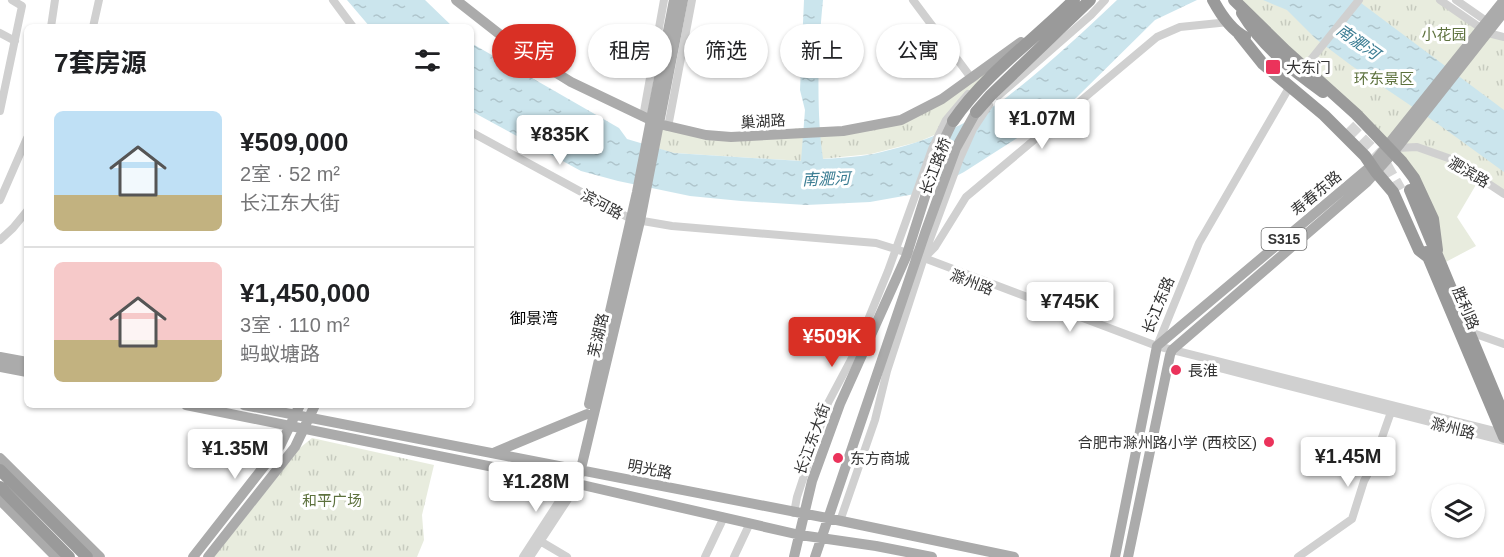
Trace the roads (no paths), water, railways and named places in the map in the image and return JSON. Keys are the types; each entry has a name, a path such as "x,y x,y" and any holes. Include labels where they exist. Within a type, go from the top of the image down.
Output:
{"highway":[{"path":"949,120 992,73 1074,0"},
{"path":"976,112 991,94 1090,0"},
{"path":"1214,2 1263,64 1342,131 1365,156 1393,192 1419,250 1433,254 1433,219 1414,178 1392,150 1356,114 1234,0"},
{"path":"1234,0 1251,30 1263,43 1299,75 1338,104 1366,132"},
{"path":"1239,34 1252,41 1276,61 1348,126"},
{"name":"胜利路","path":"1405,190 1470,332 1504,416"},
{"name":"胜利路","path":"1433,254 1503,437"},
{"path":"0,470 87,557"},
{"path":"0,487 69,557"}],"main road":[{"name":"巢湖路","path":"456,0 521,51 571,82 656,122 706,135 731,137 824,133 901,120 942,99 1000,60 1069,0"},
{"path":"656,122 674,0"},
{"path":"656,122 684,0"},
{"path":"1487,27 1504,0"},
{"path":"1487,27 1504,12"},
{"name":"寿春东路","path":"1171,353 1392,150 1487,27"},
{"name":"长江路桥","path":"928,236 956,148 976,112"},
{"name":"长江路桥","path":"907,233 949,120"},
{"name":"芜湖路","path":"575,484 637,222 656,122"},
{"name":"寿春东路","path":"1156,349 1373,169"},
{"name":"芜湖路","path":"578,471 587,414 637,222"},
{"name":"长江东大街","path":"815,557 910,256 907,233"},
{"name":"长江东大街","path":"794,557 800,535 799,514 840,404 910,256 928,236"},
{"name":"长江东路","path":"1115,557 1156,349"},
{"path":"1128,557 1171,353"},
{"path":"0,357 24,361"},
{"path":"0,367 24,371"},
{"name":"明光路","path":"201,408 575,484 800,535 932,557"},
{"name":"明光路","path":"276,408 298,410 309,418 827,518 1014,557"},
{"path":"208,557 295,447 314,408"},
{"path":"192,557 280,446 298,410"},
{"path":"492,454 587,414"},
{"path":"0,458 100,557"},
{"path":"0,500 56,557"}],"street":[{"path":"0,111 22,6 12,0"},
{"path":"51,24 55,0"},
{"path":"94,24 99,0"},
{"path":"333,0 351,24"},
{"path":"656,122 664,0"},
{"path":"656,122 692,0"},
{"path":"913,0 972,79"},
{"path":"928,236 973,129 989,104 1105,0"},
{"path":"1440,0 1504,36"},
{"path":"1456,0 1487,27"},
{"path":"1305,67 1359,1"},
{"path":"840,521 874,420 887,371 910,256 935,247 966,197 1157,37 1180,27 1228,22"},
{"path":"0,33 15,41"},
{"path":"949,120 960,101 1000,60 1029,41"},
{"name":"长江东路","path":"1156,349 1199,243 1290,86"},
{"name":"滨河路","path":"474,134 637,222"},
{"path":"0,200 24,145"},
{"name":"淝滨路","path":"1392,150 1417,147 1451,159 1504,194"},
{"path":"0,240 24,215"},
{"name":"滁州路","path":"637,222 671,232 874,248 910,256 1156,349 1390,412 1503,437"},
{"path":"1470,332 1504,344"},
{"name":"滁州路","path":"1171,353 1503,437"},
{"path":"1298,557 1352,519 1390,412"},
{"path":"530,557 575,484"},
{"path":"523,557 575,484"},
{"path":"705,557 724,517"},
{"path":"734,557 750,523"},
{"path":"540,541 567,557"}],"water":[{"path":"347,0 425,0 450,24 367,24"},
{"path":"804,0 823,0 821,24 803,24"},
{"name":"南淝河","path":"1117,0 1197,0 1155,20 1076,98 964,172 926,192 870,202 806,205 690,196 581,171 474,113 474,45 492,55 492,78 532,78 619,128 627,139 674,153 801,161 805,110 800,90 801,78 818,78 823,159 861,156 890,150 943,133 992,107 1036,74"},
{"name":"南淝河","path":"1263,0 1357,0 1504,110 1504,172 1352,66 1316,39 1287,10"}],"tunnel":[{"path":"1349,126 1383,160 1400,190"}],"place":[{"name":"大东门","path":"1273,67"},
{"name":"長淮","path":"1176,370"},
{"name":"合肥市滁州路小学 (西校区)","path":"1269,442"},
{"name":"东方商城","path":"838,458"}],"district":[{"name":"御景湾","path":"534,318"}],"park label":[{"name":"小花园","path":"1444,34"},
{"name":"环东景区","path":"1384,78"},
{"name":"和平广场","path":"332,500"}]}
